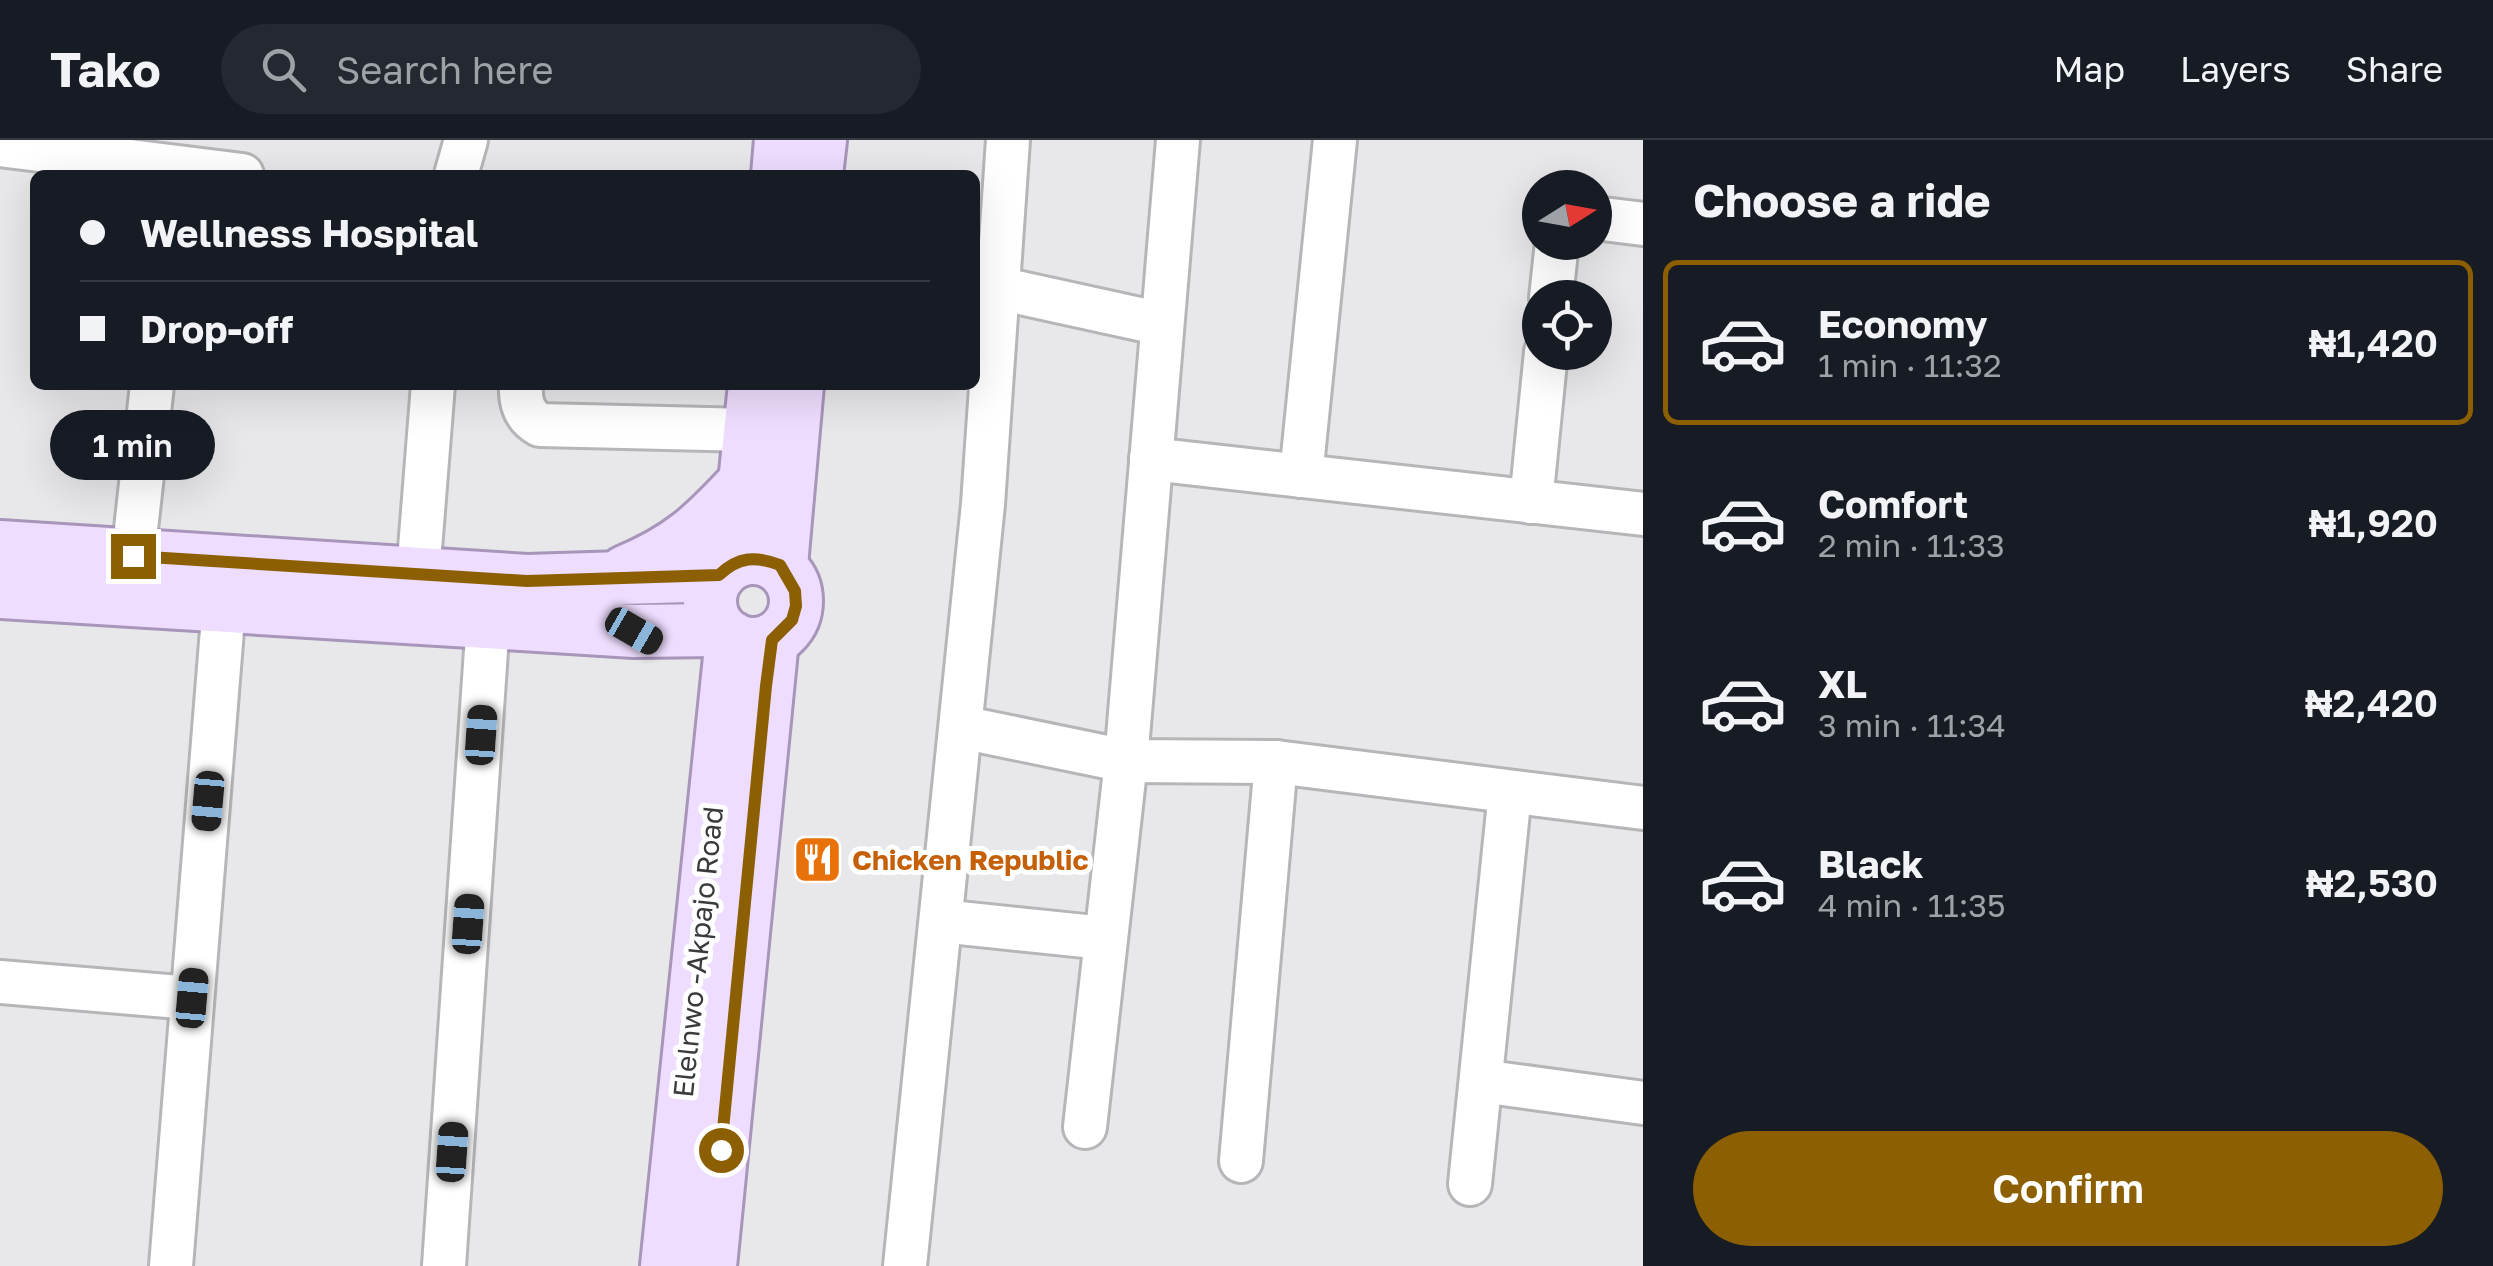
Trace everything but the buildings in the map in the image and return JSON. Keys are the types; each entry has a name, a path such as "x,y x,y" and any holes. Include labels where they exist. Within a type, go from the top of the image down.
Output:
{"main road":[{"path":"779,170 782,140"},
{"path":"817,170 820,140"},
{"path":"710,1266 741,636 710,601 746,567 796,390"},
{"path":"746,567 745,482 753,407"},
{"path":"614,577 675,549 745,482"},
{"path":"0,546 527,581 746,567 795,591 796,606 792,620 741,636 0,592"},
{"path":"634,631 686,665 721,722"},
{"name":"Elelnwo -Akpajo Road","path":"667,1266 721,722 741,636"}],"street":[{"path":"457,170 466,140"},
{"path":"905,1266 983,504 986,286 1008,140"},
{"path":"1085,1128 1126,760 1178,140"},
{"path":"1301,476 1335,140"},
{"path":"0,145 170,170"},
{"path":"1612,220 1643,224"},
{"path":"986,286 1162,324"},
{"path":"1531,502 1544,370"},
{"path":"133,556 151,390"},
{"path":"418,574 433,390"},
{"path":"521,390 520,400 530,419 540,425 753,407"},
{"path":"1152,459 1643,514"},
{"path":"171,1266 224,605"},
{"path":"444,1266 488,621"},
{"path":"962,727 1126,760 1276,762 1643,808"},
{"path":"1241,1160 1276,762"},
{"path":"1470,1184 1510,792"},
{"path":"941,920 1104,938"},
{"path":"0,982 192,998"},
{"path":"1481,1081 1643,1103"}],"place":[{"name":"Chicken Republic","path":"817,860"}],"route":[{"path":"133,556 527,581 719,575 741,559 755,557 780,565 790,578 796,606 784,632 772,640 721,1150"}]}
